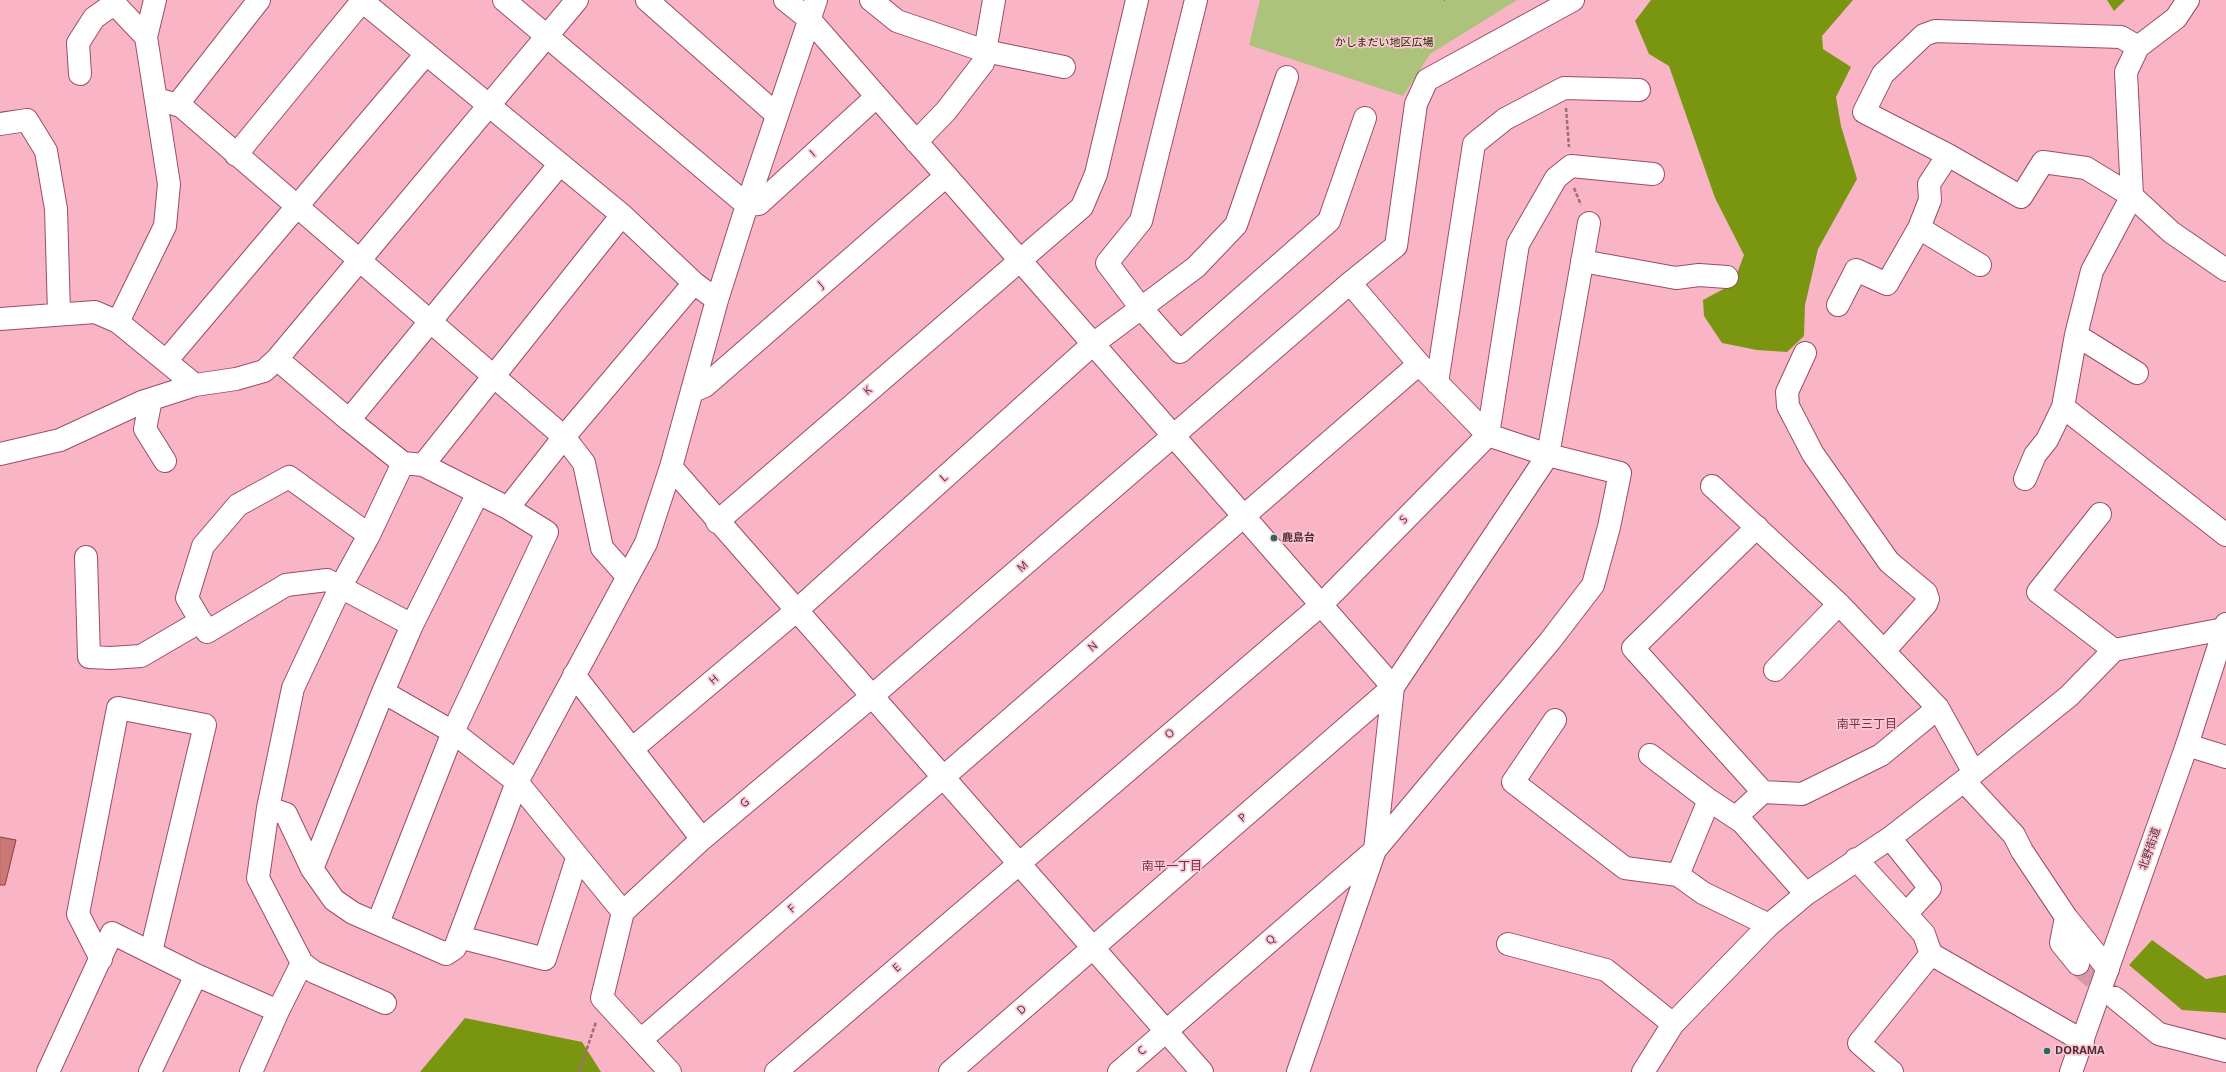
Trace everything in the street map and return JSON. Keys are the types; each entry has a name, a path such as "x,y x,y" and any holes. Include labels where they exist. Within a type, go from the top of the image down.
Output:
{"street":[{"path":"146,36 155,0"},
{"path":"167,102 259,0"},
{"path":"236,155 362,0 622,216 694,283 717,300"},
{"path":"504,0 747,205"},
{"path":"0,454 60,440 151,399 195,385 236,379 264,371 277,359 357,261 577,0"},
{"path":"647,0 777,115"},
{"path":"785,0 810,20 1393,687"},
{"path":"268,808 286,814 312,869 334,900 353,912 446,954 455,948 517,782 627,576 646,544 671,467 717,300 747,205 816,0"},
{"path":"871,0 897,21 985,51 1064,67"},
{"path":"916,142 946,111 983,64 994,0"},
{"name":"K","path":"717,522 1082,207 1096,174 1137,0"},
{"path":"1196,0 1141,222 1107,263 1141,308 1180,352 1329,222 1364,118"},
{"name":"M","path":"871,697 1350,283 1396,246 1416,104 1427,80 1573,0"},
{"path":"2025,479 2035,455 2047,440 2063,407 2076,335 2092,271 2132,196 2126,72 2138,47 2176,18 2188,0"},
{"path":"80,74 78,43 94,18 113,1 146,36 167,102 169,184 165,226 118,322"},
{"path":"2138,47 2121,37 1935,31 1924,35 1883,74 1864,112 1948,155 2022,197 2044,162 2086,168 2132,196 2171,232 2226,270"},
{"path":"167,360 426,54"},
{"name":"L","path":"796,612 1093,344 1196,267 1236,226 1287,77"},
{"path":"1437,383 1474,144 1505,119 1564,88 1639,90"},
{"name":"I","path":"747,205 758,204 876,97"},
{"path":"167,102 181,106 357,261 564,437 584,463 602,548 627,576"},
{"path":"0,124 27,120 46,151 56,209 59,313"},
{"path":"1838,305 1856,270 1887,284 1918,228 1930,200 1929,184 1948,155"},
{"path":"349,420 560,164"},
{"path":"1488,435 1518,244 1556,178 1569,168 1653,174"},
{"name":"J","path":"693,391 705,386 946,176"},
{"path":"385,1003 314,972 302,963 258,878 268,808 293,688 340,588 369,535 413,464 494,376 622,216"},
{"path":"1298,1072 1375,850 1393,687 1548,455 1589,223"},
{"path":"1918,228 1980,265"},
{"path":"1582,261 1676,278 1700,275 1727,276"},
{"path":"508,508 564,437 694,283"},
{"path":"1350,283 1419,364 1488,435 1548,455 1620,473 1609,527 1593,584 1550,641 1375,850"},
{"path":"0,319 59,313 95,312 118,322 167,360 195,385"},
{"path":"2076,335 2137,373"},
{"path":"1805,353 1787,392 1788,406 1813,454 1889,562 1926,592 1928,599 1926,604 1885,650"},
{"path":"277,359 349,420 413,464 508,508 547,532 453,732 378,924"},
{"name":"N","path":"943,778 1419,364"},
{"path":"151,399 145,429 165,461"},
{"path":"2063,407 2226,535"},
{"name":"S","path":"1321,605 1488,435"},
{"path":"671,467 717,522 1202,1072"},
{"path":"369,535 290,477 238,505 203,546 187,598 207,632 286,585 327,580 412,625"},
{"path":"1712,486 1839,604 1885,650 1938,708 1969,777 2014,835 2022,851 2066,917 2108,969"},
{"path":"312,869 383,692 412,625 478,493"},
{"path":"2100,514 2038,592 2114,650"},
{"path":"1757,527 1633,648 1763,792 1802,794 1881,755 1938,708"},
{"path":"86,557 89,657 111,658 141,656 200,621"},
{"path":"1775,670 1839,604"},
{"name":"O","path":"1018,864 1321,605"},
{"name":"H","path":"632,749 796,612"},
{"path":"1643,1072 1673,1024 1770,925 1806,894 1856,859 1890,838 1969,777 2069,696 2114,650 2225,627"},
{"name":"北野街道","path":"2071,1072 2187,745 2225,627"},
{"path":"574,675 702,839"},
{"name":"P","path":"1093,948 1393,687"},
{"path":"383,692 453,732 517,782 622,912 602,998 642,1039 670,1072"},
{"name":"G","path":"622,912 702,839 871,697"},
{"path":"101,959 78,914 118,708 205,725 151,952"},
{"path":"1555,720 1513,782 1625,868 1678,875 1703,893 1770,925"},
{"path":"2187,745 2226,757"},
{"path":"1650,755 1709,800 1742,822 1806,894"},
{"name":"F","path":"642,1039 943,778"},
{"path":"1736,817 1763,792"},
{"path":"1678,875 1709,800"},
{"path":"1890,838 1930,888 1906,914"},
{"name":"Q","path":"1166,1031 1375,850"},
{"path":"459,937 546,959 577,858"},
{"path":"1856,859 1924,934 1931,954 2083,1041"},
{"name":"E","path":"776,1072 1018,864"},
{"path":"2066,917 2061,944 2078,964"},
{"path":"48,1072 112,934 151,952 196,976 278,1011"},
{"path":"1508,944 1606,970 1673,1024"},
{"name":"D","path":"950,1072 1093,948"},
{"path":"1892,1072 1858,1043 1931,954"},
{"path":"251,1072 278,1011 302,963"},
{"path":"150,1072 196,976"},
{"path":"2115,998 2159,1034 2226,1052"},
{"name":"C","path":"1119,1072 1166,1031"}],"path":[{"path":"1564,88 1569,168 1589,223"},
{"path":"579,1072 593,1033 602,998"}],"green space":[{"name":"かしまだい地区広場","path":"1260,0 1517,0 1430,54 1403,96 1249,45"},
{"path":"1651,0 1853,0 1822,36 1823,49 1851,67 1836,97 1841,126 1857,179 1818,249 1805,305 1804,336 1787,352 1757,350 1722,343 1704,316 1703,300 1733,284 1744,255 1715,198 1669,66 1649,54 1635,21"},
{"path":"2107,0 2125,0 2114,11"},
{"path":"2152,940 2206,979 2226,975 2226,1013 2182,1010 2129,965"},
{"path":"465,1018 582,1042 601,1072 420,1072"}],"building":[{"path":"0,837 16,840 5,885 0,885"}],"tunnel":[{"path":"2078,964 2114,998"}],"place":[{"name":"鹿島台","path":"1274,538"},
{"name":"DORAMA","path":"2047,1051"}],"district":[{"name":"南平三丁目","path":"1867,725"},
{"name":"南平一丁目","path":"1172,867"}]}
